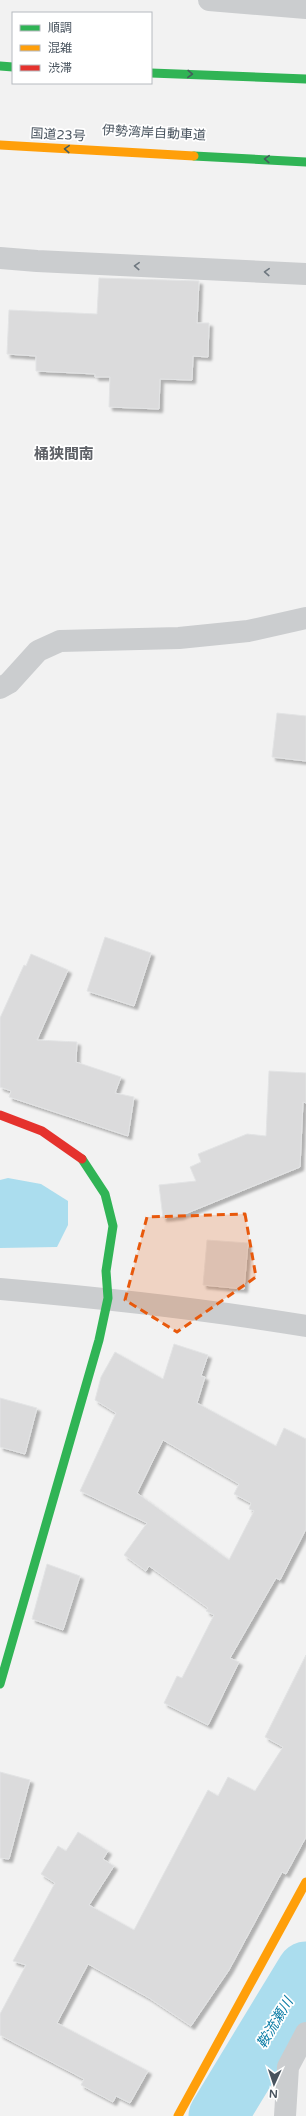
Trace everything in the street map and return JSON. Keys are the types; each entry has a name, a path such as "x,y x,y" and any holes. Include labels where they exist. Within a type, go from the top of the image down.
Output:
{"main road":[{"path":"0,57 12,58"},
{"path":"0,66 12,67"},
{"path":"152,73 306,79"},
{"name":"伊勢湾岸自動車道","path":"0,137 306,154"},
{"name":"国道23号","path":"0,145 306,162"},
{"path":"0,1115 42,1131 80,1157 104,1194 113,1226 106,1271 108,1298 99,1340 0,1684"},
{"path":"178,2116 306,1882"}],"street":[{"path":"209,0 306,8"},
{"path":"0,258 306,274"},
{"path":"0,688 9,683 38,651 60,641 179,638 248,631 306,618"},
{"path":"0,1289 108,1298 259,1318 306,1326"},
{"path":"285,2116 288,2067 306,2033"}],"highlighted area":[{"path":"245,1214 256,1277 177,1332 125,1300 147,1217"}],"water":[{"path":"8,1178 41,1184 68,1201 68,1225 57,1247 0,1248 0,1180"}],"building":[{"path":"99,278 199,281 197,323 209,323 208,357 193,356 192,380 160,379 159,409 109,407 110,377 95,377 95,374 36,371 36,356 7,354 9,310 97,314"},
{"path":"277,713 306,716 306,761 272,757"},
{"path":"105,937 151,953 134,1006 87,991"},
{"path":"31,954 68,970 37,1040 77,1042 76,1062 121,1077 115,1093 134,1097 128,1136 9,1097 11,1091 0,1087 0,1018 24,965 26,966"},
{"path":"269,1071 306,1073 306,1103 303,1102 300,1167 180,1216 163,1218 159,1185 196,1181 190,1167 201,1162 198,1154 247,1134 266,1136"},
{"path":"207,1240 248,1243 244,1289 203,1285"},
{"path":"174,1344 208,1355 201,1376 205,1377 197,1403 276,1446 284,1428 306,1439 306,1529 280,1580 276,1578 230,1658 239,1662 208,1725 164,1703 177,1676 182,1678 214,1615 206,1611 208,1608 149,1566 146,1571 124,1555 147,1523 80,1491 116,1413 95,1400 101,1377 115,1352 163,1379","holes":["163,1440 239,1484 234,1494 251,1503 249,1509 254,1511 229,1560 137,1493"]},
{"path":"0,1398 37,1408 25,1454 0,1447"},
{"path":"47,1564 80,1576 63,1630 32,1619"},
{"path":"306,1655 306,1837 286,1874 282,1872 229,1970 191,2026 149,1998 88,1964 57,2023 148,2071 130,2103 116,2096 113,2102 81,2085 84,2079 0,2035 0,2014 26,1965 13,1961 55,1883 41,1874 58,1846 66,1851 78,1832 108,1851 103,1859 114,1866 89,1905 134,1930 208,1790 218,1796 228,1777 255,1791 283,1747 265,1737"},
{"path":"0,1772 30,1780 9,1859 0,1858"}],"waterway":[{"name":"鞍流瀬川","path":"218,2116 306,1971"}],"traffic: fast":[{"path":"0,66 12,67"},
{"path":"152,73 306,79"},
{"path":"194,156 306,162"},
{"path":"0,1684 99,1340 108,1298 106,1271 113,1226 105,1194 82,1159"}],"traffic: slow":[{"path":"0,145 194,156"},
{"path":"178,2116 306,1882"}],"traffic: jam":[{"path":"0,1115 42,1131 82,1159"}],"district":[{"name":"桶狭間南","path":"64,454"}]}
